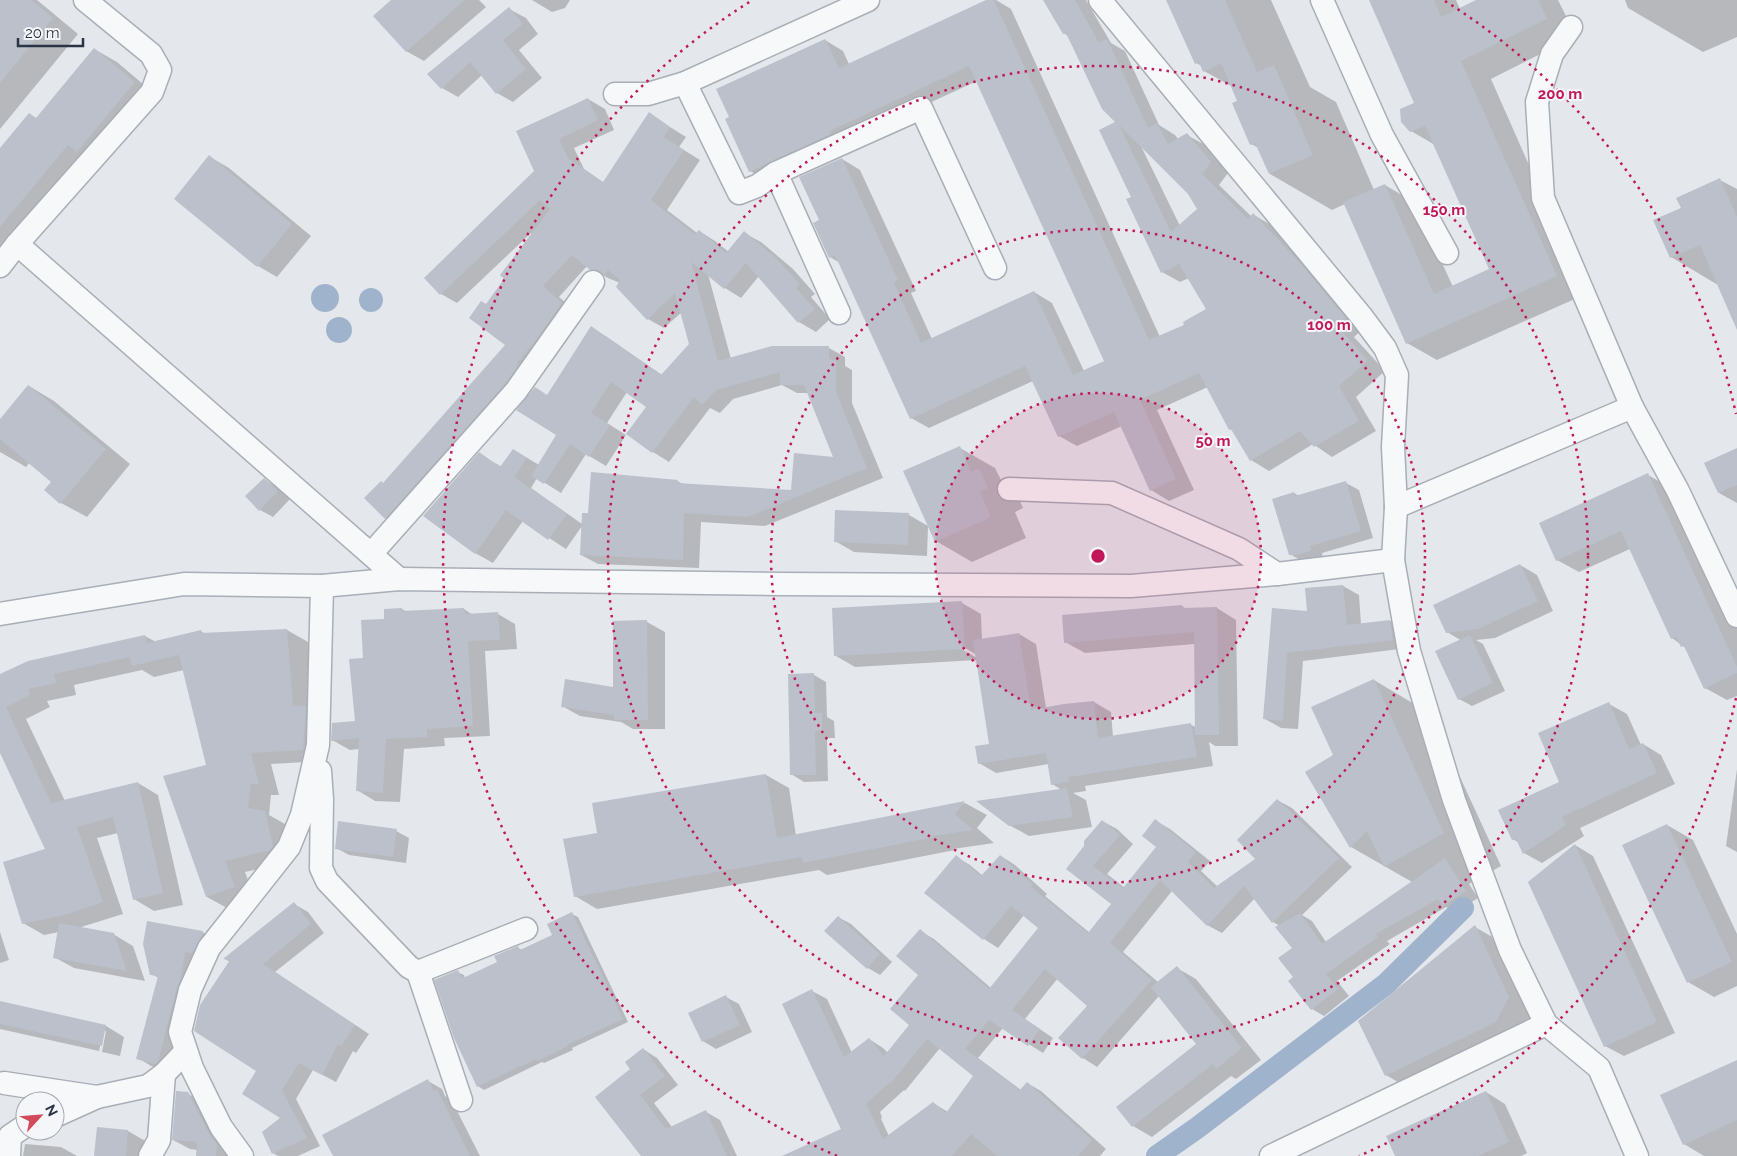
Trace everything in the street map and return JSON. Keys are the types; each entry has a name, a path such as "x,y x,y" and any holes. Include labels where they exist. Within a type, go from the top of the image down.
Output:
{"street":[{"path":"0,266 152,92 160,70 151,54 85,0"},
{"path":"615,94 648,94 685,83 868,0"},
{"path":"1100,0 1362,317 1385,348 1396,376 1393,447 1396,507 1394,560 1409,651 1454,800 1510,950 1546,1024 1599,1068 1637,1156"},
{"path":"1322,0 1382,135 1447,253"},
{"path":"1571,27 1552,54 1537,102 1543,198 1632,407 1678,491 1737,616"},
{"path":"685,83 739,193 757,186 776,174 921,108 995,268"},
{"path":"776,174 839,313"},
{"path":"18,244 399,579"},
{"path":"371,554 516,391 593,282"},
{"path":"1396,507 1632,407"},
{"path":"1009,489 1112,493 1239,549 1278,574"},
{"path":"0,614 184,584 322,586 399,579 1131,586 1278,574 1394,560"},
{"path":"322,586 318,745 322,800 321,868 327,881 409,967 418,972 462,1100"},
{"path":"242,1156 221,1128 192,1068 180,1032 190,990 209,948 289,847 302,815 318,745"},
{"path":"418,972 526,929"},
{"path":"1271,1156 1546,1024"},
{"path":"65,1111 96,1097 148,1086 164,1074 186,1050"},
{"path":"150,1156 159,1140 164,1074"},
{"path":"4,1083 96,1097"},
{"path":"9,1156 10,1136 15,1133"}],"water":[{"path":"325,284 335,288 339,298 335,308 325,312 315,308 311,298 315,288"},
{"path":"371,288 380,291 383,300 380,309 371,312 362,309 359,300 362,291"},
{"path":"339,317 348,321 352,330 348,339 339,343 330,339 326,330 330,321"}],"building":[{"path":"0,0 31,0 53,18 0,83"},
{"path":"391,0 465,0 406,52 373,16"},
{"path":"986,0 994,0 1149,340 1184,325 1183,322 1206,309 1179,264 1161,273 1126,199 1131,197 1099,130 1115,122 1102,109 1066,33 1063,34 1043,0 1075,0 1099,43 1107,39 1148,128 1157,123 1168,144 1187,133 1211,162 1202,174 1248,219 1253,213 1301,264 1346,318 1337,326 1368,360 1339,386 1359,421 1314,447 1300,431 1250,461 1231,429 1229,430 1199,373 1140,400 1176,479 1150,491 1114,412 1058,437 1025,366 910,419 835,255 829,258 813,223 819,220 799,177 842,158 898,280 894,283 921,343 1034,291 1073,375 1104,361 969,66 830,131 831,134 749,172 725,119 729,117 716,89 825,39 839,68","holes":["1119,125 1188,194 1197,209 1171,232"]},
{"path":"1166,0 1225,0 1257,72 1274,65 1313,155 1269,174 1255,143 1250,145 1232,103 1237,101 1221,63 1203,72 1199,62 1195,64"},
{"path":"1369,0 1434,0 1441,17 1476,0 1538,0 1547,19 1461,61 1557,276 1406,344 1343,202 1385,184 1434,294 1489,269 1425,126 1410,132 1401,122 1400,109 1414,103"},
{"path":"509,7 523,24 503,40 526,69 496,94 470,62 441,89 427,74"},
{"path":"94,48 135,82 77,152 68,145 0,227 0,148 29,113 36,118"},
{"path":"588,98 598,120 559,139 568,158 603,182 649,112 670,127 664,137 684,150 651,200 695,234 699,230 726,253 744,231 776,258 800,284 796,288 815,309 798,323 746,263 724,289 691,262 718,361 772,346 829,346 829,359 836,360 836,392 867,468 748,517 684,513 683,560 580,555 582,513 588,513 591,472 678,480 677,483 791,490 794,453 833,457 804,385 780,385 780,372 716,390 702,405 694,397 652,453 626,434 646,407 611,382 591,413 610,425 589,457 570,444 544,484 531,476 556,435 516,410 535,387 547,395 591,326 661,375 689,344 675,293 647,320 616,287 620,280 608,270 604,275 600,271 590,270 572,255 543,286 562,303 517,363 519,364 506,383 385,519 364,498 381,481 383,483 505,345 469,318 481,301 486,304 504,279 500,275 550,209 540,200 440,295 424,278 534,171 516,131"},
{"path":"209,155 292,224 257,267 174,199"},
{"path":"1720,178 1737,217 1737,330 1700,245 1670,258 1653,220 1681,208 1676,198"},
{"path":"28,385 106,449 60,504 44,490 51,482 0,439 0,419"},
{"path":"960,446 971,472 979,468 988,488 980,492 991,517 935,542 903,471"},
{"path":"1737,448 1737,485 1718,493 1704,463"},
{"path":"513,449 527,458 514,477 567,514 548,540 506,510 475,554 423,516 479,452 500,467"},
{"path":"1648,473 1737,667 1737,673 1704,689 1684,646 1681,647 1676,637 1671,639 1621,531 1556,561 1539,523"},
{"path":"264,478 278,491 259,511 245,496"},
{"path":"1346,481 1361,531 1310,546 1311,551 1289,555 1272,499 1294,492 1295,496"},
{"path":"835,510 909,513 908,545 834,542"},
{"path":"1520,564 1538,601 1478,629 1446,633 1433,605"},
{"path":"1343,585 1347,625 1390,620 1393,640 1287,653 1283,721 1263,719 1272,608 1307,611 1305,588"},
{"path":"962,601 965,649 834,656 832,608"},
{"path":"1182,605 1183,608 1217,607 1219,735 1195,735 1194,632 1064,643 1062,615"},
{"path":"402,608 402,611 464,608 465,614 498,612 500,640 468,641 473,726 427,729 427,737 386,739 383,793 356,791 359,738 331,741 332,723 355,721 349,659 363,658 361,620 384,619 384,609"},
{"path":"647,620 648,720 614,720 614,715 561,707 565,679 613,687 613,621"},
{"path":"287,629 293,706 306,706 303,750 251,753 259,784 251,784 248,808 265,811 273,846 270,850 225,861 235,887 206,897 163,776 206,765 179,655 132,666 130,657 54,674 56,683 28,689 30,695 6,707 51,803 138,782 163,893 133,900 113,817 77,827 103,902 68,914 22,924 3,862 45,849 0,753 0,674 28,661 145,635 147,643 201,630 201,633"},
{"path":"1019,633 1031,710 1094,701 1098,738 1191,723 1197,757 1069,777 1069,782 1051,785 1046,753 978,764 975,746 989,744 973,640"},
{"path":"1470,635 1493,683 1458,700 1435,651"},
{"path":"814,673 815,713 822,713 822,731 815,731 816,775 790,775 788,674"},
{"path":"1374,679 1444,833 1384,867 1367,831 1350,848 1305,772 1333,755 1311,707"},
{"path":"1609,702 1629,749 1643,743 1657,773 1562,817 1566,825 1523,854 1516,839 1512,840 1498,810 1559,782 1538,733"},
{"path":"766,774 777,838 965,801 955,814 973,830 933,836 803,863 802,857 574,897 563,839 597,833 592,803"},
{"path":"1067,788 1073,817 1009,826 976,801"},
{"path":"1277,799 1339,858 1272,923 1244,886 1207,926 1160,880 1110,943 1152,980 1082,1059 1058,1038 1087,1006 1045,969 1012,1010 1040,1029 1028,1046 989,1020 965,1049 1020,1090 1027,1082 1092,1140 1078,1156 997,1156 971,1134 952,1156 782,1156 841,1129 782,1004 812,989 844,1057 869,1038 884,1056 909,1025 890,1009 918,975 896,956 920,929 989,989 1038,928 1011,906 983,940 924,893 956,855 981,876 1000,855 1033,885 1031,887 1088,933 1111,904 1066,869 1084,846 1084,841 1102,820 1120,835 1093,866 1123,888 1156,847 1142,836 1155,819 1196,852 1188,862 1214,888 1255,859 1237,840","holes":["927,1039 973,1076 946,1113 933,1102 883,1139 866,1104 890,1084"]},
{"path":"338,821 397,829 393,857 335,849"},
{"path":"1667,824 1732,962 1687,983 1622,845"},
{"path":"1575,844 1657,1022 1604,1047 1528,882"},
{"path":"1445,858 1466,891 1443,906 1438,899 1376,934 1378,937 1326,974 1338,989 1311,1010 1288,981 1293,977 1278,958 1292,948 1275,927 1300,913 1322,944"},
{"path":"294,902 311,924 263,964 355,1025 341,1046 338,1044 322,1075 299,1063 282,1090 307,1138 272,1154 262,1132 280,1118 242,1094 256,1071 194,1031 200,1005 230,960 223,959"},
{"path":"572,912 623,1019 537,1061 536,1059 477,1087 454,1038 434,980 458,970 463,978 497,962 494,956 518,946 520,950 552,935 547,924"},
{"path":"838,916 880,954 867,969 824,931"},
{"path":"147,921 203,931 192,953 185,952 181,978 158,1062 155,1064 136,1059 158,976 150,975 143,944"},
{"path":"59,923 114,933 127,971 53,958"},
{"path":"1475,925 1509,997 1496,1022 1385,1076 1358,1021"},
{"path":"1177,966 1242,1048 1216,1069 1213,1064 1132,1127 1116,1107 1196,1044 1151,987"},
{"path":"726,995 740,1025 702,1042 688,1013"},
{"path":"0,1001 106,1025 102,1046 0,1024"},
{"path":"643,1048 665,1076 640,1095 666,1129 706,1110 727,1156 641,1156 595,1097 630,1069 625,1062"},
{"path":"1737,1060 1737,1120 1683,1145 1660,1095"},
{"path":"428,1079 434,1091 437,1089 470,1156 333,1156 322,1135"},
{"path":"176,1091 188,1092 209,1134 217,1144 216,1156 196,1156 197,1142 172,1140"},
{"path":"1486,1091 1509,1142 1478,1156 1395,1156 1386,1136"},
{"path":"97,1127 128,1130 126,1156 94,1156"}],"waterway":[{"path":"1157,1156 1197,1128 1386,984 1463,908"}]}
